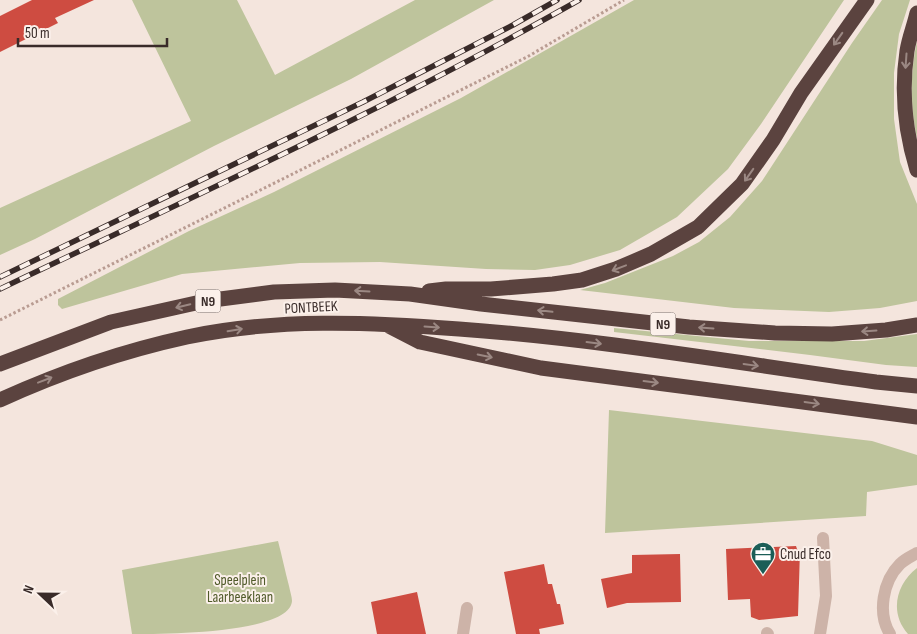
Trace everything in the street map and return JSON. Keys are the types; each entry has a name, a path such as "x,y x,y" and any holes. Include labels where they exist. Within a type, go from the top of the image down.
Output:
{"highway":[{"path":"410,294 446,289 491,289 582,280 616,269 651,254 698,227 742,184 773,140 801,93 867,0"},
{"path":"917,14 907,50 903,94 909,144 917,170"},
{"name":"N9","path":"0,364 111,322 205,301 274,292 335,290 410,294 481,304 689,327 775,333 832,334 886,330 917,325"},
{"name":"PONTBEEK","path":"0,400 44,380 187,337 251,327 339,322 384,323 525,334 917,386"},
{"path":"384,323 420,342 541,368 917,417"}],"street":[{"path":"820,634 826,596 823,538"},
{"path":"890,634 886,628 882,607 889,579 901,563 917,552"},
{"path":"464,634 467,608"}],"path":[{"path":"0,320 527,57 624,0"}],"green space":[{"path":"132,0 237,0 275,75 415,0 494,0 351,79 214,146 35,239 0,255 0,208 191,121"},
{"path":"634,0 844,0 761,124 728,169 677,217 620,250 570,265 535,270 486,269 380,262 300,263 182,274 62,309 58,305 58,299 189,231 274,192 461,98"},
{"path":"882,0 910,0 899,34 894,73 894,119 900,162 917,204 917,301 880,308 829,312 734,308 580,290 605,283 673,256 699,242 730,217 762,181"},
{"path":"917,41 917,138 912,90 913,65"},
{"path":"614,328 749,341 864,341 917,334 917,367 886,365 614,332"},
{"path":"609,410 872,441 917,455 917,485 867,492 866,516 605,533"},
{"name":"Speelplein Laarbeeklaan","path":"278,541 292,599 286,612 270,620 222,630 132,634 122,570"},
{"path":"917,568 917,634 908,634 898,617 898,599 904,582"}],"building":[{"path":"32,0 94,0 55,18 58,23 0,52 0,16"},
{"name":"Cnud Efco","path":"796,546 800,550 798,616 759,620 751,617 750,599 728,600 726,549"},
{"path":"680,554 681,602 627,603 607,608 601,579 632,573 632,555"},
{"path":"544,564 548,584 552,584 557,604 560,604 564,624 539,629 540,634 516,634 504,572"},
{"path":"417,592 426,634 377,634 371,602"}],"railway":[{"path":"0,277 363,102 513,25 557,0"},
{"path":"0,289 364,114 579,0"}],"place":[{"name":"Cnud Efco","path":"763,575"}]}
